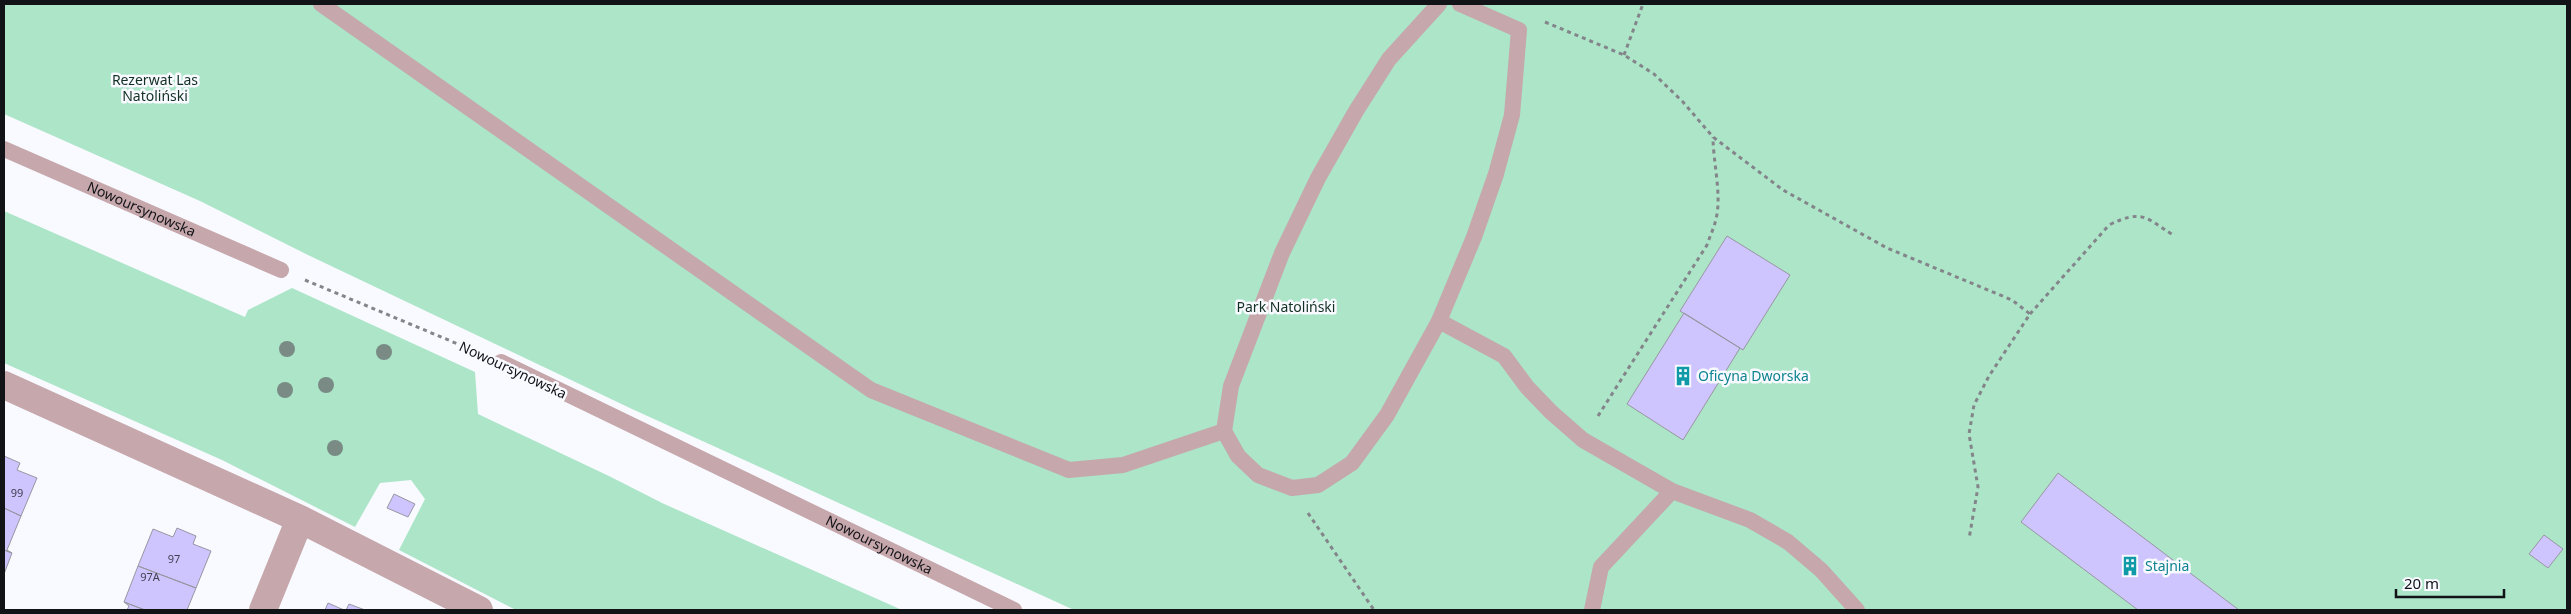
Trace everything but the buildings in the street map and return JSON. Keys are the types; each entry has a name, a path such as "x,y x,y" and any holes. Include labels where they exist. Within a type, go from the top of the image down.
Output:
{"street":[{"path":"4,385 300,519 479,610"},
{"path":"264,610 300,519"}],"lane":[{"path":"321,4 871,390 1069,470 1123,465 1224,431"},
{"path":"1439,4 1389,58 1318,178 1282,253 1249,334 1231,386 1224,431 1238,456 1258,475 1292,488 1318,485 1352,463 1387,415 1439,321 1474,237 1496,174 1512,115 1520,30 1460,4"},
{"name":"Nowoursynowska","path":"4,149 281,270"},
{"path":"1439,321 1504,356 1545,406 1583,440 1672,491 1750,520 1788,542 1821,570 1858,610"},
{"name":"Nowoursynowska","path":"501,362 1014,610"},
{"path":"1592,610 1601,567 1672,491"}],"path":[{"path":"1624,55 1643,4"},
{"path":"1520,30 1546,21 1624,55 1660,79 1713,137 1783,190 1887,248 2012,300 2030,314"},
{"path":"1583,440 1707,245 1716,218 1717,186 1713,137"},
{"path":"1969,539 1978,486 1969,434 1974,405 1989,376 2030,314 2109,225 2125,218 2141,215 2173,235"},
{"name":"Nowoursynowska","path":"281,270 501,362"},
{"path":"1292,488 1374,610"}],"green space":[{"name":"Park Natoliński","path":"4,4 2567,4 2567,610 1074,610 632,409 308,255 200,201 4,114"},
{"path":"4,211 245,317 248,310 292,288 475,372 478,414 662,503 902,610 516,610 399,550 425,499 411,480 380,483 355,527 222,460 4,363"}],"place":[{"name":"Oficyna Dworska","path":"1683,376"},
{"name":"Stajnia","path":"2130,566"}],"park label":[{"name":"Rezerwat Las Natoliński","path":"155,88"}]}
